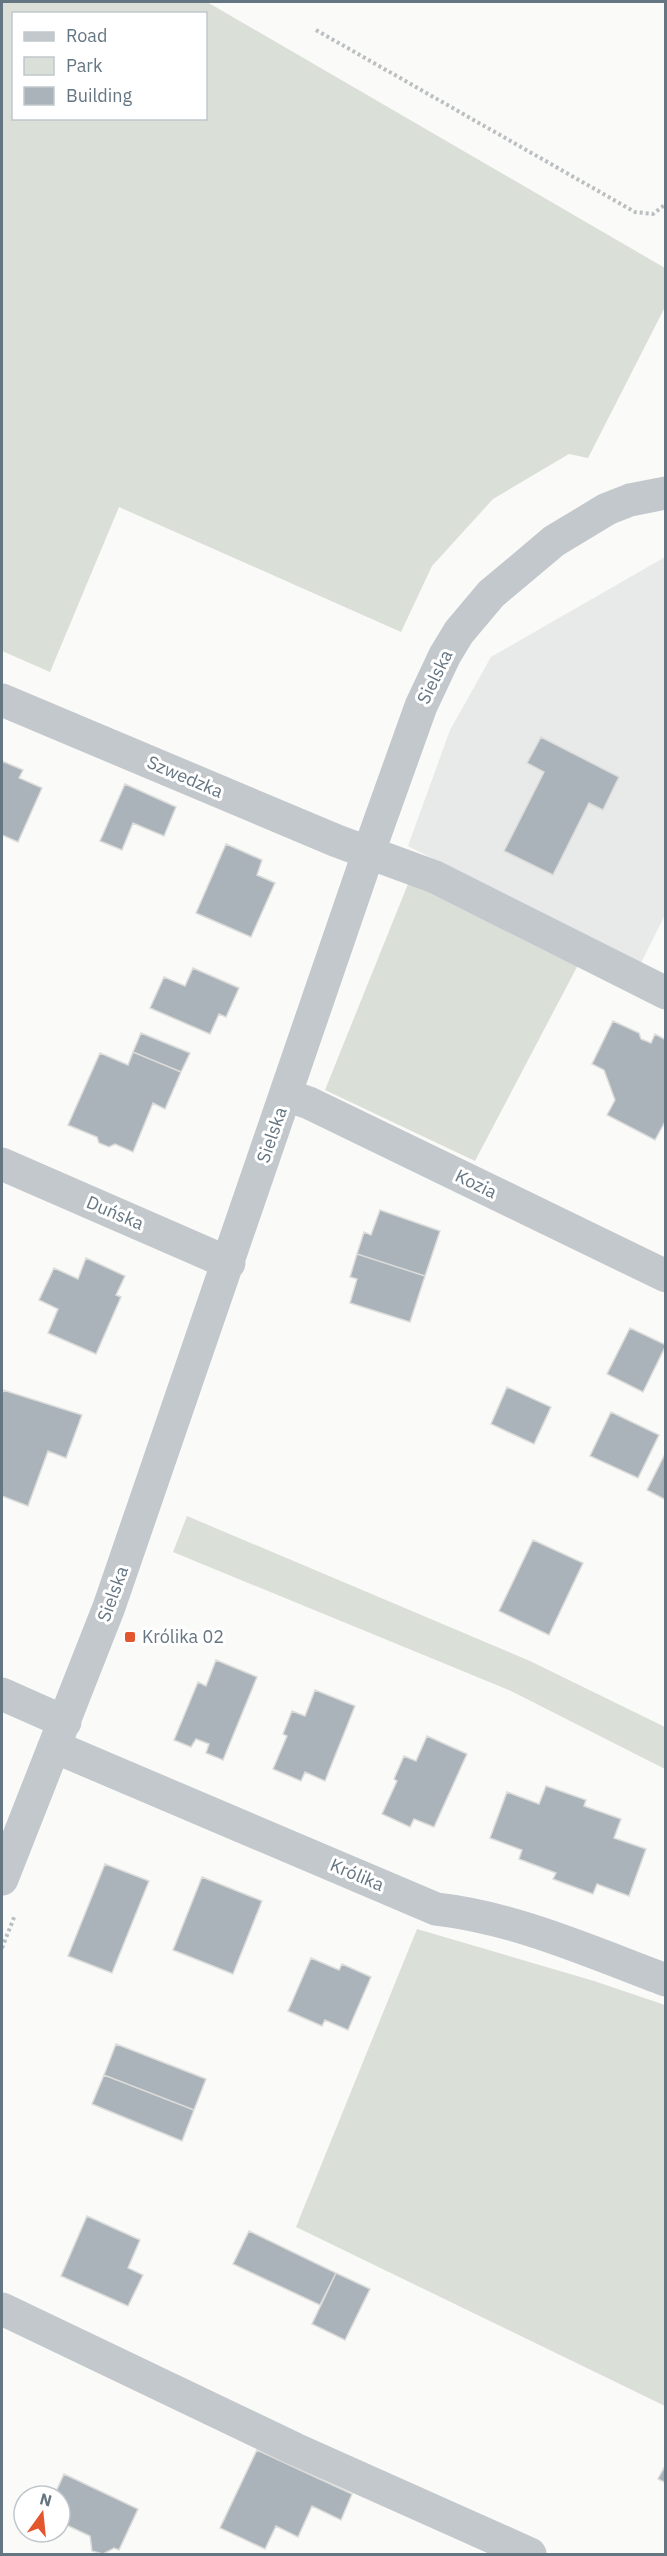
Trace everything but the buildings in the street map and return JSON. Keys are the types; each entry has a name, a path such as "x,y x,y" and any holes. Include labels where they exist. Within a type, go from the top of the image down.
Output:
{"street":[{"name":"Sielska","path":"2,1879 110,1607 368,854 421,706 445,655 459,632 491,594 509,577 577,525 614,506 666,493"},
{"name":"Szwedzka","path":"2,700 368,854 394,860 435,877 666,993"},
{"name":"Kozia","path":"286,1095 309,1103 666,1276"},
{"name":"Duńska","path":"2,1164 229,1263"},
{"name":"Królika","path":"2,1694 60,1735 436,1909 472,1913 504,1920 666,1980"},
{"path":"2,2309 295,2449 530,2554"}],"path":[{"path":"316,30 635,212 653,214 666,204"}],"shaded area":[{"path":"665,557 665,915 640,965 408,846 450,730 491,657"}],"green space":[{"path":"2,2 207,2 665,268 665,307 588,458 569,454 493,499 432,566 401,632 119,507 50,672 2,651"},
{"path":"408,884 426,887 578,965 475,1161 325,1090"},
{"path":"187,1516 530,1661 665,1727 665,1769 511,1691 173,1552"},
{"path":"417,1929 594,1981 665,2005 665,2406 296,2227"}],"place":[{"name":"Królika 02","path":"130,1637"}]}
